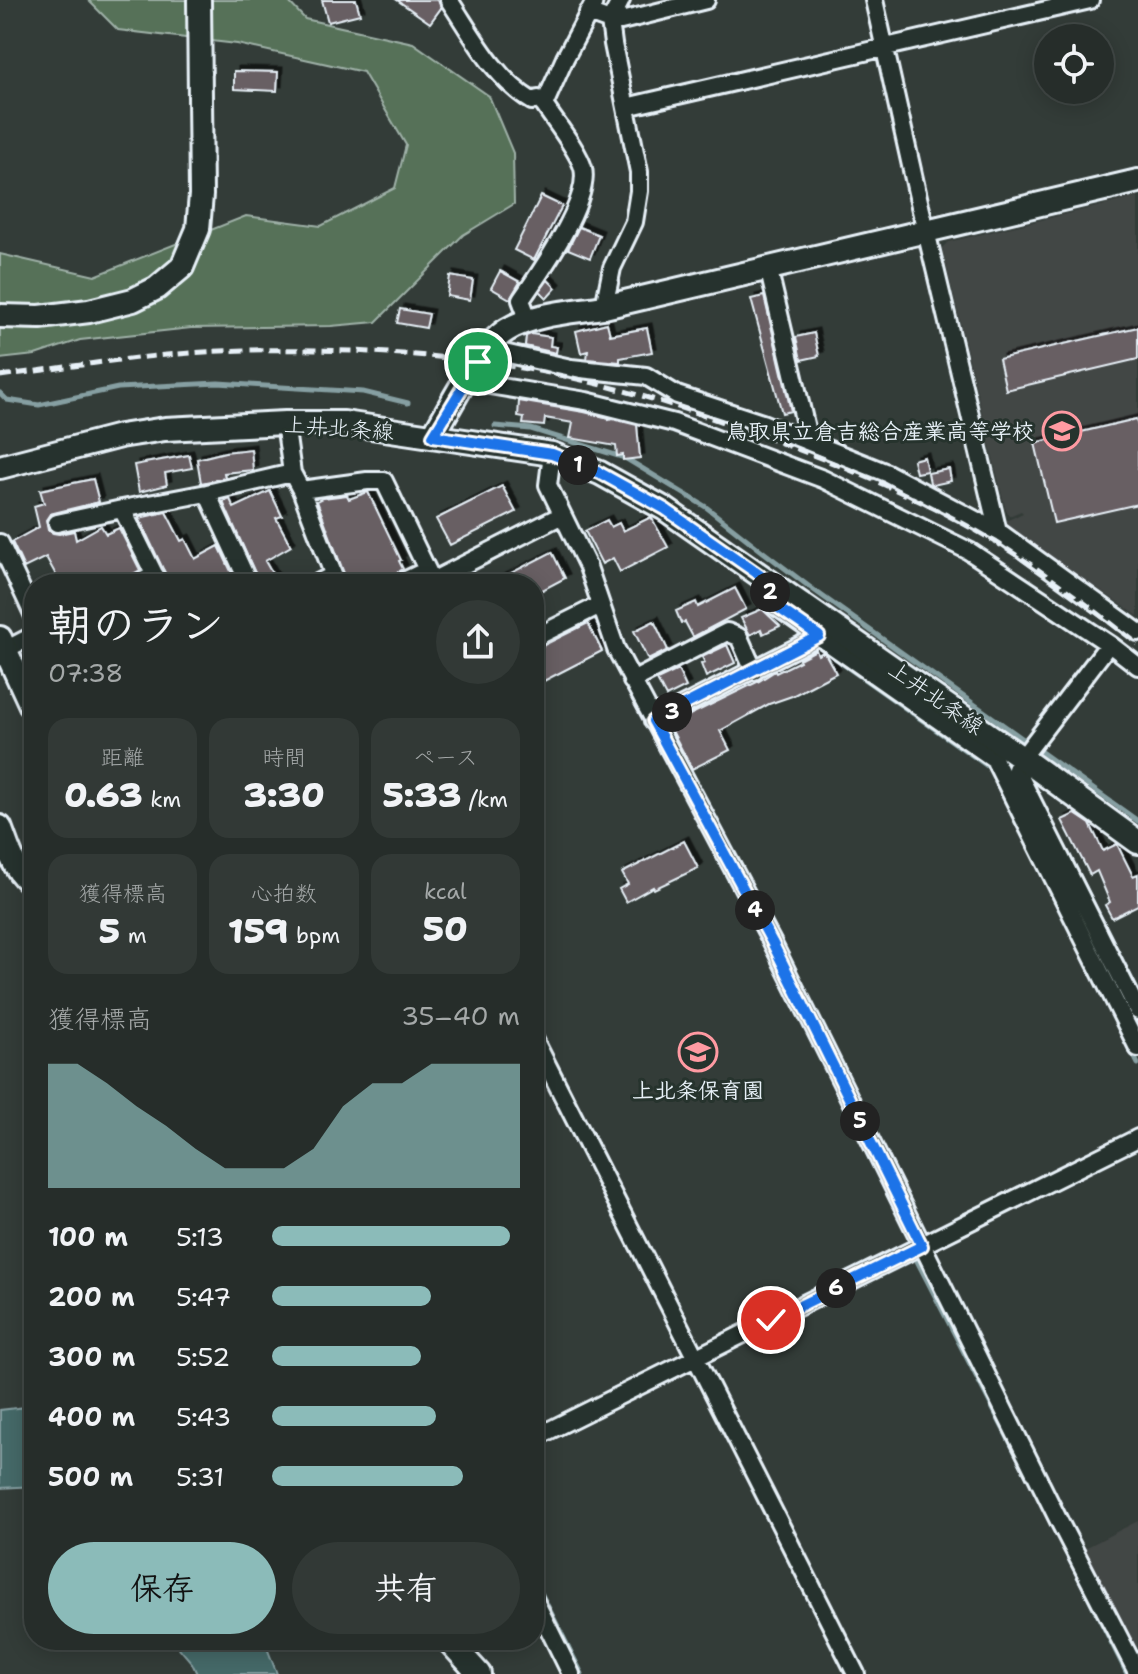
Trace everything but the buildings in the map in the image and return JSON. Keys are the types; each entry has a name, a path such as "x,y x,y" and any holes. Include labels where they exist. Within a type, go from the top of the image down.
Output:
{"main road":[{"path":"0,316 40,317 89,311 133,300 157,288 182,267 198,229 201,195 199,0"},
{"path":"433,436 490,344 508,329 529,321 604,307 1138,181"},
{"name":"上井北条線","path":"0,467 120,436 165,429 285,423 344,423 552,454 633,490 707,537 1012,765 1138,842"},
{"path":"3,644 24,690"},
{"path":"0,827 18,871 24,878"},
{"path":"457,1650 479,1674"}],"street":[{"path":"449,0 500,76 519,93 532,101 538,99 544,105 584,172 581,195 562,237 521,300 529,321"},
{"path":"604,307 612,268 634,222 639,191 639,172 610,21 621,0"},
{"path":"544,105 591,7 610,21 621,21 706,0"},
{"path":"874,0 998,532"},
{"path":"626,107 1090,0"},
{"path":"768,267 809,441"},
{"path":"486,349 571,368 646,376 677,395 762,423 887,473 998,532 1138,632"},
{"path":"465,381 586,401 674,423 823,479 969,551 1138,666"},
{"path":"285,423 292,473 333,574"},
{"path":"552,454 548,485 588,567 616,649 772,942 1138,1674"},
{"path":"57,523 292,473"},
{"path":"301,490 384,481 429,574"},
{"path":"207,493 244,574"},
{"path":"122,509 154,574"},
{"path":"439,574 562,515"},
{"path":"0,543 24,595"},
{"path":"771,583 770,602 994,759 1012,765 1138,1011"},
{"path":"544,633 600,605"},
{"path":"632,681 727,632 739,637 754,671"},
{"path":"653,721 819,636"},
{"path":"3,644 24,638"},
{"path":"1012,765 1109,644"},
{"path":"1012,765 1138,1048"},
{"path":"544,1059 856,1674"},
{"path":"544,1433 1138,1138"},
{"path":"544,1619 571,1674"}],"shaded area":[{"name":"鳥取県立倉吉総合産業高等学校","path":"1138,197 1138,616 1007,527 1006,521 1023,513 1009,516 1005,508 942,248 948,242"},
{"path":"1138,1521 1138,1659 1083,1549"}],"green space":[{"path":"88,0 287,0 305,19 413,43 489,96 513,153 514,204 463,235 376,322 331,326 191,328 80,340 35,355 0,359 0,254 95,276 246,216 321,226 395,188 406,145 363,72 237,44 118,30"}],"water":[{"path":"24,1407 24,1487 0,1488 0,1410"},
{"path":"181,1650 268,1650 277,1674 197,1674"}],"waterway":[{"path":"0,393 7,400 39,405 118,388 218,383 363,392 408,403"},
{"path":"495,426 531,429 625,458 706,507 811,588 1138,821"},
{"path":"820,648 990,768 993,775"},
{"path":"1064,846 1138,992"},
{"path":"1124,1002 1138,1030"},
{"path":"1130,1048 1138,1064"},
{"path":"915,1257 1028,1477"},
{"path":"734,1451 805,1592"},
{"path":"1065,1550 1127,1674"},
{"path":"544,1599 582,1674"}],"railway":[{"path":"0,376 185,353 288,350 370,352 452,359 533,370 600,384 730,425 897,490 1009,551 1138,644"}],"place":[{"name":"鳥取県立倉吉総合産業高等学校","path":"1062,431"},
{"name":"上北条保育園","path":"698,1052"}],"route":[{"path":"478,362 433,436 552,454 633,490 771,583 770,602 819,636 653,721 772,942 922,1246 771,1320"}]}
